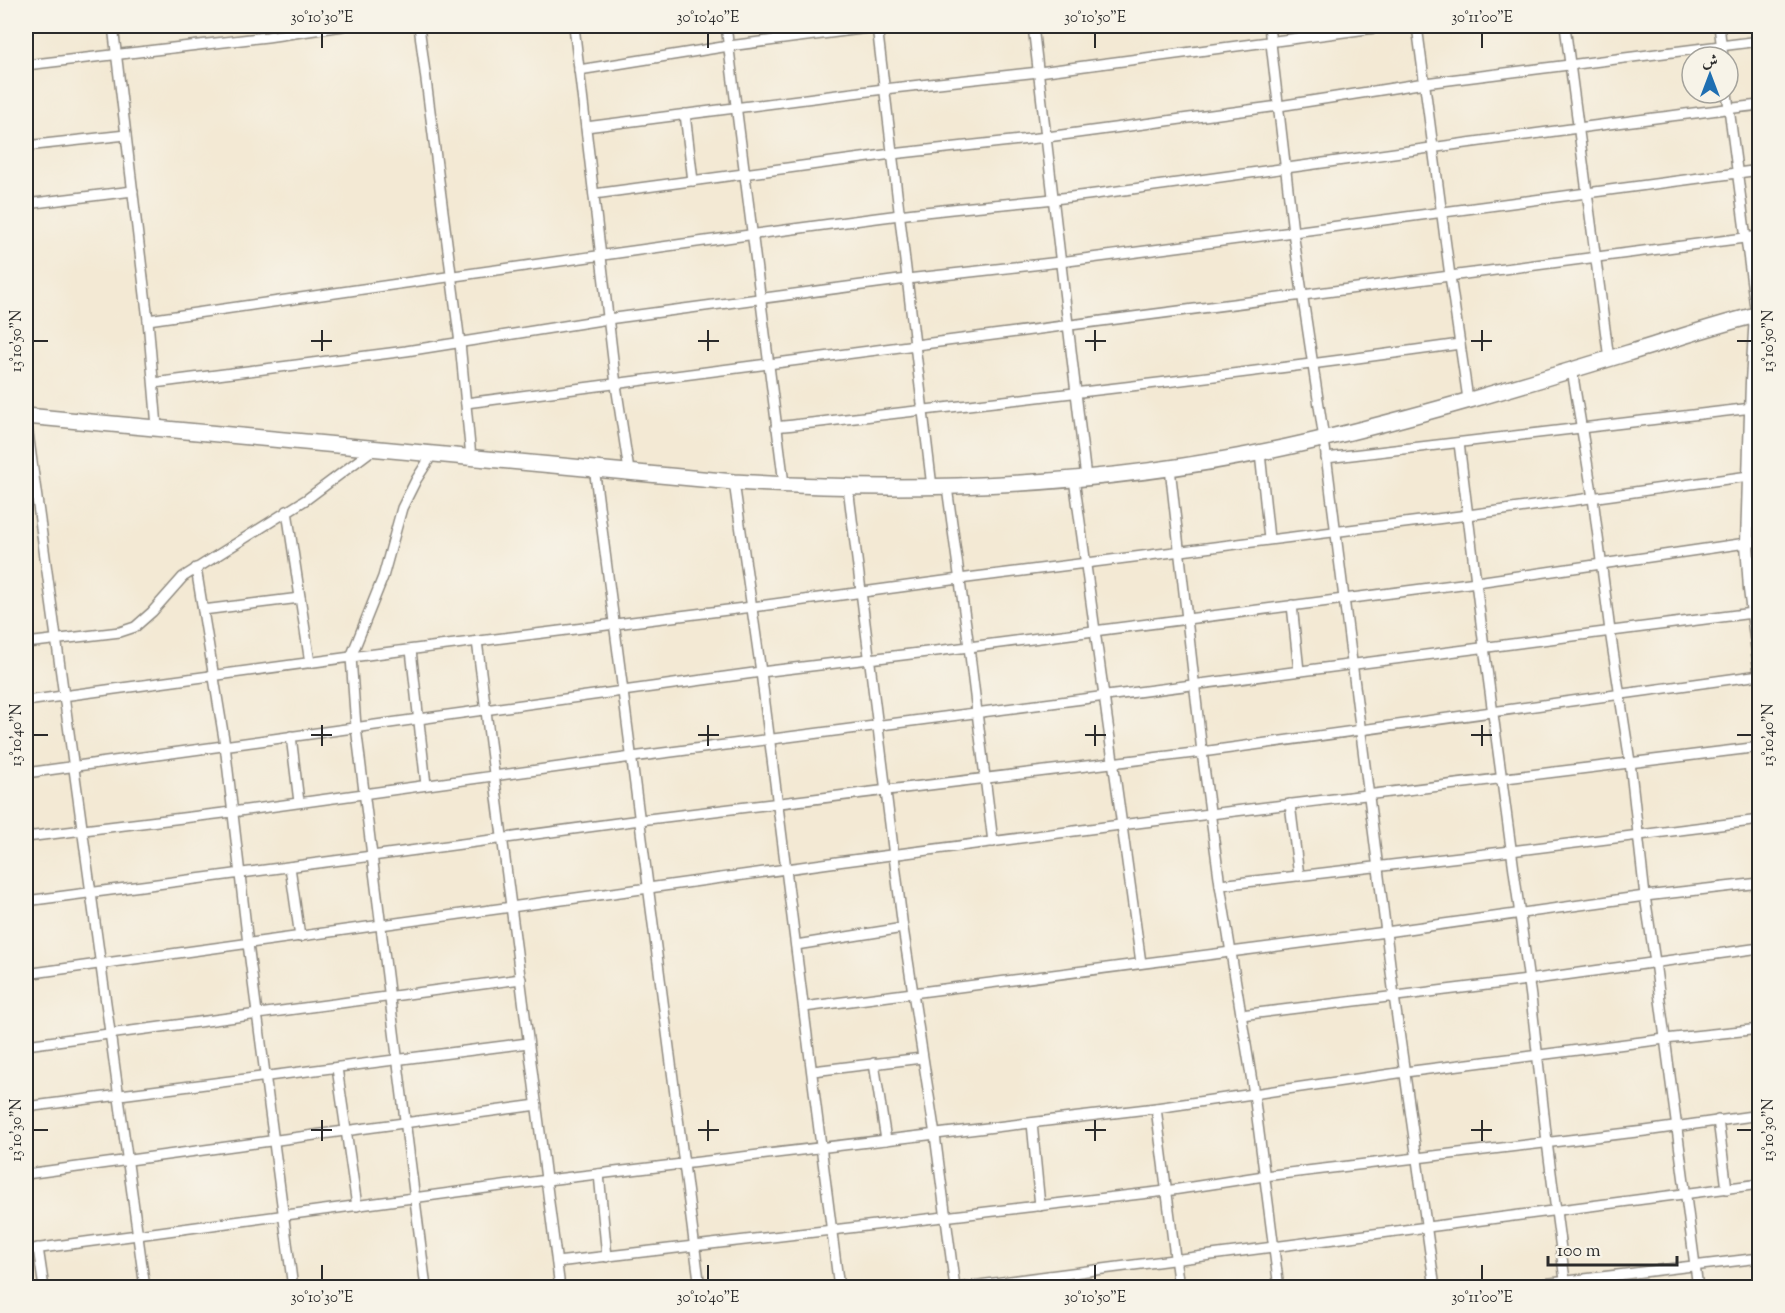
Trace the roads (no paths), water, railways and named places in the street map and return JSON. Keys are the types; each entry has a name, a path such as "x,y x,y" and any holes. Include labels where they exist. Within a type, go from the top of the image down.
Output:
{"main road":[{"path":"26,417 594,467 734,482 848,487 939,487 1080,478 1170,468 1260,453 1324,439 1572,370 1758,314"}],"street":[{"path":"113,26 148,320 157,427"},
{"path":"266,26 267,37"},
{"path":"26,65 117,56 343,26"},
{"path":"419,26 452,276 471,457"},
{"path":"574,26 616,385 629,471"},
{"path":"726,26 783,484"},
{"path":"579,70 729,46 879,26 891,154 924,410 959,579 993,842"},
{"path":"1033,26 1076,394 1084,562 1141,963"},
{"path":"1269,26 1301,294 1324,439 1370,794 1377,867 1435,1287"},
{"path":"586,127 884,88 1039,72 1390,26"},
{"path":"1417,26 1468,399"},
{"path":"1565,26 1609,359"},
{"path":"1719,26 1722,45"},
{"path":"1730,45 1760,41"},
{"path":"594,194 891,154 1047,137 1279,106 1425,83 1680,51"},
{"path":"1729,105 1758,314 1756,382 1752,408 1752,482 1760,669"},
{"path":"148,320 899,215 1053,200 1760,105"},
{"path":"685,114 693,181"},
{"path":"26,146 126,135"},
{"path":"154,383 406,351 608,319 907,279 1060,262 1760,170"},
{"path":"26,204 132,191"},
{"path":"466,403 1760,236"},
{"path":"776,427 1076,394 1460,344"},
{"path":"1572,370 1603,564 1698,1287"},
{"path":"1326,458 1752,408"},
{"path":"26,417 145,1287"},
{"path":"1459,443 1566,1284"},
{"path":"26,643 120,632 135,627 152,612 183,577 307,499 375,448"},
{"path":"426,1287 356,727 351,657 387,565 402,508 433,453"},
{"path":"1260,453 1269,539"},
{"path":"594,467 700,1287"},
{"path":"1170,468 1210,813 1254,1094 1279,1287"},
{"path":"734,482 761,672 839,1287"},
{"path":"26,701 1084,562 1593,498 1752,482"},
{"path":"848,487 911,992 955,1287 1760,1184"},
{"path":"287,512 310,663"},
{"path":"26,773 761,672 1477,582 1753,542"},
{"path":"196,568 225,745 248,944 293,1287"},
{"path":"203,610 300,598"},
{"path":"1292,606 1299,671"},
{"path":"26,837 1756,612"},
{"path":"477,641 560,1287"},
{"path":"411,650 426,785"},
{"path":"26,901 640,820 1202,752 1760,675"},
{"path":"291,736 299,802"},
{"path":"26,974 1210,813 1760,747"},
{"path":"1290,804 1299,876"},
{"path":"1220,885 1760,820"},
{"path":"290,867 300,937"},
{"path":"804,1007 1386,932 1645,896 1760,883"},
{"path":"796,945 903,928"},
{"path":"1241,1015 1528,980 1760,948"},
{"path":"26,1045 521,978"},
{"path":"26,1250 547,1180 1156,1108 1405,1072 1760,1029"},
{"path":"26,1107 528,1043"},
{"path":"813,1071 922,1058"},
{"path":"874,1063 886,1140"},
{"path":"337,1068 357,1206"},
{"path":"26,1174 537,1105"},
{"path":"1156,1108 1179,1287"},
{"path":"557,1262 1166,1191 1264,1176 1760,1115"},
{"path":"1718,1120 1727,1189"},
{"path":"1032,1123 1040,1206"},
{"path":"598,1174 608,1257"},
{"path":"38,1248 44,1287"},
{"path":"1508,1287 1566,1284 1760,1258"},
{"path":"1048,1276 1050,1287"}]}
